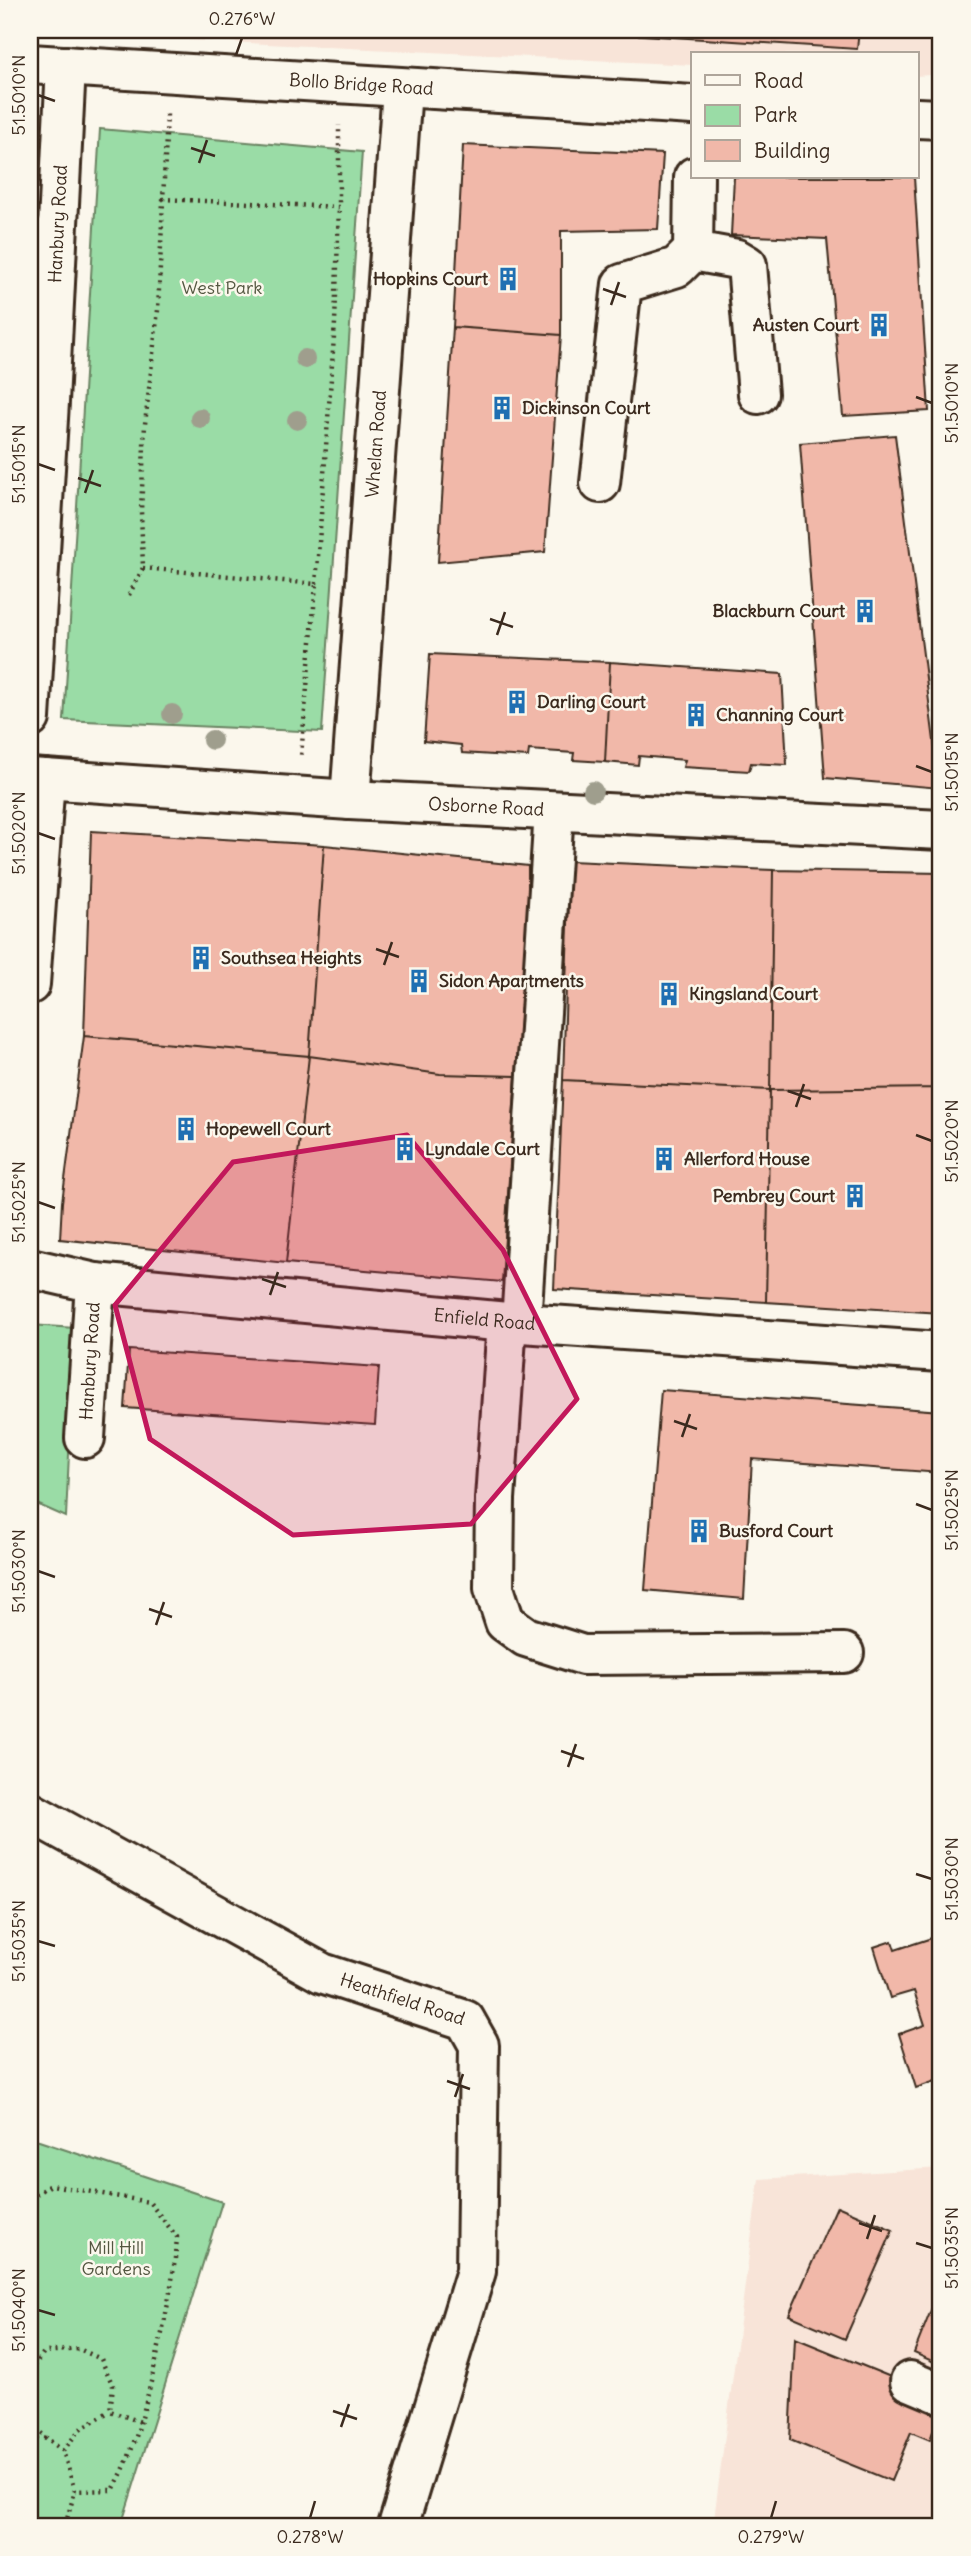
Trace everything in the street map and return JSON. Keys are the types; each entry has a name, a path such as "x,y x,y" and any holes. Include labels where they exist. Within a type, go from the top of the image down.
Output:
{"street":[{"name":"Bollo Bridge Road","path":"48,65 691,105"},
{"name":"Hanbury Road","path":"30,718 50,402 48,65"},
{"name":"Whelan Road","path":"350,800 402,89"},
{"path":"918,118 941,120"},
{"path":"600,483 622,284 677,267 693,251 694,178"},
{"path":"693,251 737,259 747,265 758,394"},
{"name":"Osborne Road","path":"37,778 125,798 350,800 941,831"},
{"path":"30,984 37,778"},
{"path":"554,811 514,1323 495,1499 494,1588 505,1622 526,1637 583,1655 844,1653"},
{"name":"Enfield Road","path":"30,1268 95,1283 514,1323 941,1352"},
{"name":"Hanbury Road","path":"85,1438 95,1283"},
{"name":"Heathfield Road","path":"30,1812 322,1973 465,2020 479,2045 476,2271 398,2526"}],"path":[{"path":"129,595 144,568 141,511 145,424 158,310 167,113"},
{"path":"301,757 335,323 340,208 339,125"},
{"path":"162,199 340,208"},
{"path":"144,568 316,584"},
{"path":"30,2198 51,2185 149,2202 177,2237 170,2293 141,2422 128,2462 113,2490 75,2491"},
{"path":"30,2372 44,2352 79,2348 102,2359 113,2386 110,2411"},
{"path":"30,2355 38,2360"},
{"path":"110,2411 141,2422"},
{"path":"63,2451 80,2429 110,2411"},
{"path":"30,2424 63,2451 75,2491 64,2525"},
{"path":"30,2437 47,2439"}],"highlighted area":[{"path":"407,1135 503,1250 577,1399 471,1524 293,1535 150,1439 115,1305 233,1162"}],"shaded area":[{"path":"40,30 941,30 941,74 918,76 918,52 691,52 691,65 166,39"},
{"path":"941,2168 941,2526 713,2526 759,2179"}],"green space":[{"name":"West Park","path":"100,129 362,152 322,732 64,720"},
{"path":"30,1325 75,1328 66,1517 30,1501"},
{"name":"Mill Hill Gardens","path":"30,2138 222,2202 121,2526 30,2526"}],"building":[{"path":"566,30 859,30 857,49"},
{"name":"Hopkins Court","path":"463,145 663,154 658,229 561,231 561,335 453,327"},
{"name":"Austen Court","path":"734,178 914,178 929,411 843,416 827,239 731,235"},
{"name":"Dickinson Court","path":"453,327 561,335 545,552 438,562"},
{"name":"Blackburn Court","path":"895,435 940,788 825,778 800,443"},
{"name":"Darling Court","path":"430,654 610,662 605,762 573,760 574,753 529,750 528,757 462,753 461,745 424,741"},
{"name":"Channing Court","path":"610,662 782,674 787,765 751,763 749,771 683,767 685,760 639,756 638,765 605,762"},
{"name":"Southsea Heights","path":"91,831 324,845 309,1056 84,1036"},
{"name":"Sidon Apartments","path":"324,845 528,866 528,907 516,1076 440,1074 309,1056"},
{"name":"Kingsland Court","path":"570,861 773,870 770,1090 563,1080"},
{"path":"773,870 941,873 941,1088 770,1090"},
{"name":"Hopewell Court","path":"84,1036 309,1056 286,1263 60,1239 62,1202"},
{"name":"Lyndale Court","path":"309,1056 440,1074 516,1076 502,1282 286,1263"},
{"name":"Allerford House","path":"563,1080 770,1090 766,1302 554,1289"},
{"name":"Pembrey Court","path":"941,1088 941,1313 766,1302 770,1090"},
{"path":"129,1350 379,1367 375,1425 125,1408"},
{"name":"Busford Court","path":"661,1390 941,1411 941,1473 752,1459 744,1599 645,1590"},
{"path":"941,1935 941,2079 916,2088 899,2034 925,2025 914,1991 890,1998 874,1947 892,1941 895,1950"},
{"path":"837,2206 893,2230 845,2339 789,2315"},
{"path":"941,2285 941,2365 914,2353"},
{"path":"795,2338 898,2380 941,2408 930,2440 911,2432 891,2481 790,2440"}],"place":[{"name":"Hopkins Court","path":"508,279"},
{"name":"Austen Court","path":"879,325"},
{"name":"Dickinson Court","path":"502,408"},
{"name":"Blackburn Court","path":"865,611"},
{"name":"Darling Court","path":"517,702"},
{"name":"Channing Court","path":"696,715"},
{"name":"Southsea Heights","path":"201,958"},
{"name":"Sidon Apartments","path":"419,981"},
{"name":"Kingsland Court","path":"669,994"},
{"name":"Hopewell Court","path":"186,1129"},
{"name":"Lyndale Court","path":"405,1149"},
{"name":"Allerford House","path":"664,1159"},
{"name":"Pembrey Court","path":"855,1196"},
{"name":"Busford Court","path":"699,1531"}]}
